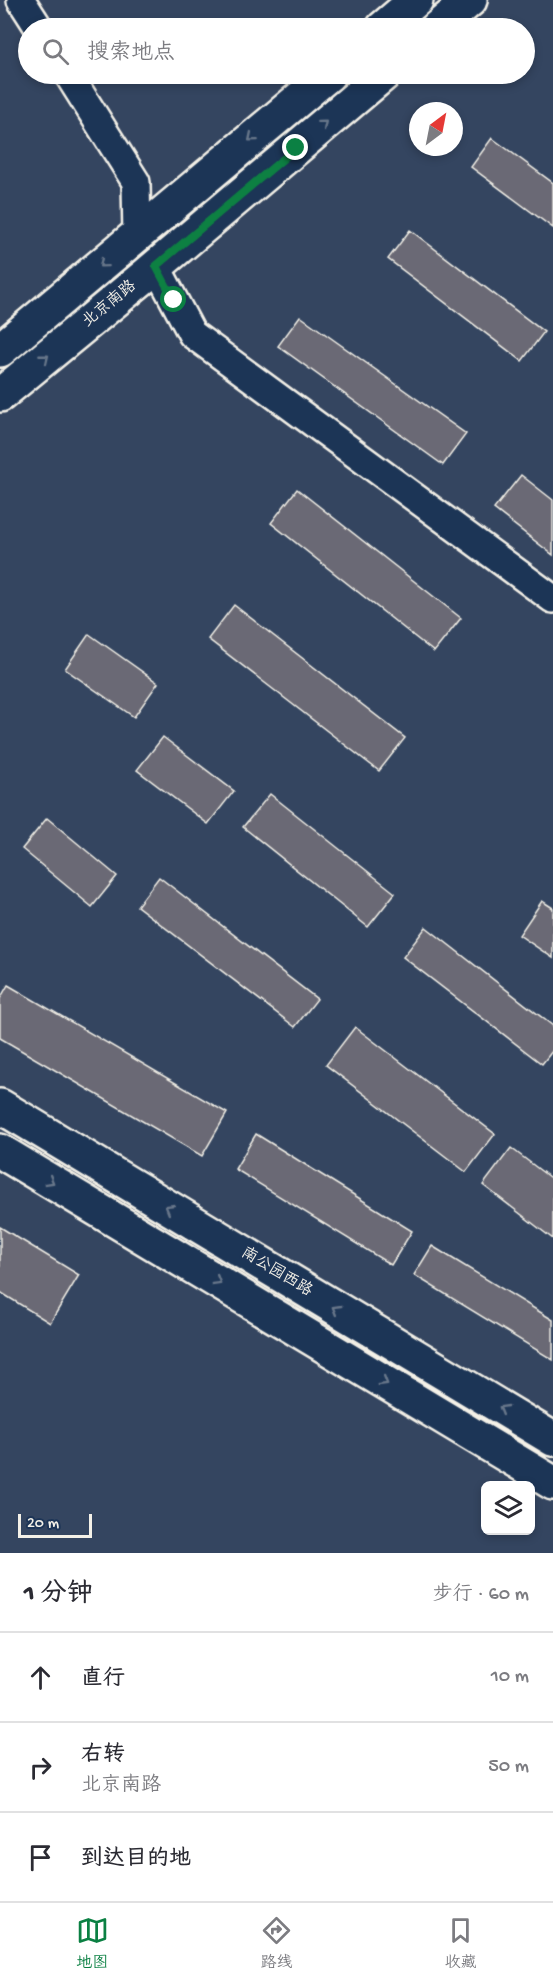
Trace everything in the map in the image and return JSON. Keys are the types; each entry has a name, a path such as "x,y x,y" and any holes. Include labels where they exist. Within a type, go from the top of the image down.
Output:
{"main road":[{"path":"395,18 416,0"},
{"path":"448,18 470,0"},
{"path":"0,350 317,84"},
{"name":"北京南路","path":"0,395 372,84"},
{"name":"南公园西路","path":"0,1106 553,1440"},
{"path":"0,1151 553,1483"}],"street":[{"path":"21,0 33,18"},
{"path":"74,84 136,182 137,236"},
{"path":"156,266 192,334 553,599"}],"building":[{"path":"492,138 553,183 553,228 471,167"},
{"path":"410,230 544,332 522,361 388,259"},
{"path":"300,316 466,434 443,465 278,346"},
{"path":"521,475 553,500 553,555 494,509"},
{"path":"297,489 461,618 434,652 271,523"},
{"path":"234,605 405,738 379,771 208,639"},
{"path":"89,634 158,683 134,717 65,669"},
{"path":"163,737 234,791 208,824 137,770"},
{"path":"270,794 395,893 368,927 243,827"},
{"path":"47,818 117,876 92,907 22,849"},
{"path":"159,877 317,999 295,1027 137,906"},
{"path":"542,901 553,908 553,958 519,935"},
{"path":"426,927 553,1026 553,1050 542,1064 403,957"},
{"path":"8,985 227,1113 202,1156 0,1038 0,999"},
{"path":"355,1027 495,1134 466,1172 326,1065"},
{"path":"256,1134 412,1231 391,1265 235,1169"},
{"path":"511,1148 553,1180 553,1239 483,1185"},
{"path":"0,1227 79,1275 50,1323 0,1292"},
{"path":"432,1246 553,1320 553,1360 414,1275"}],"route":[{"path":"174,300 156,266 296,148"}]}
